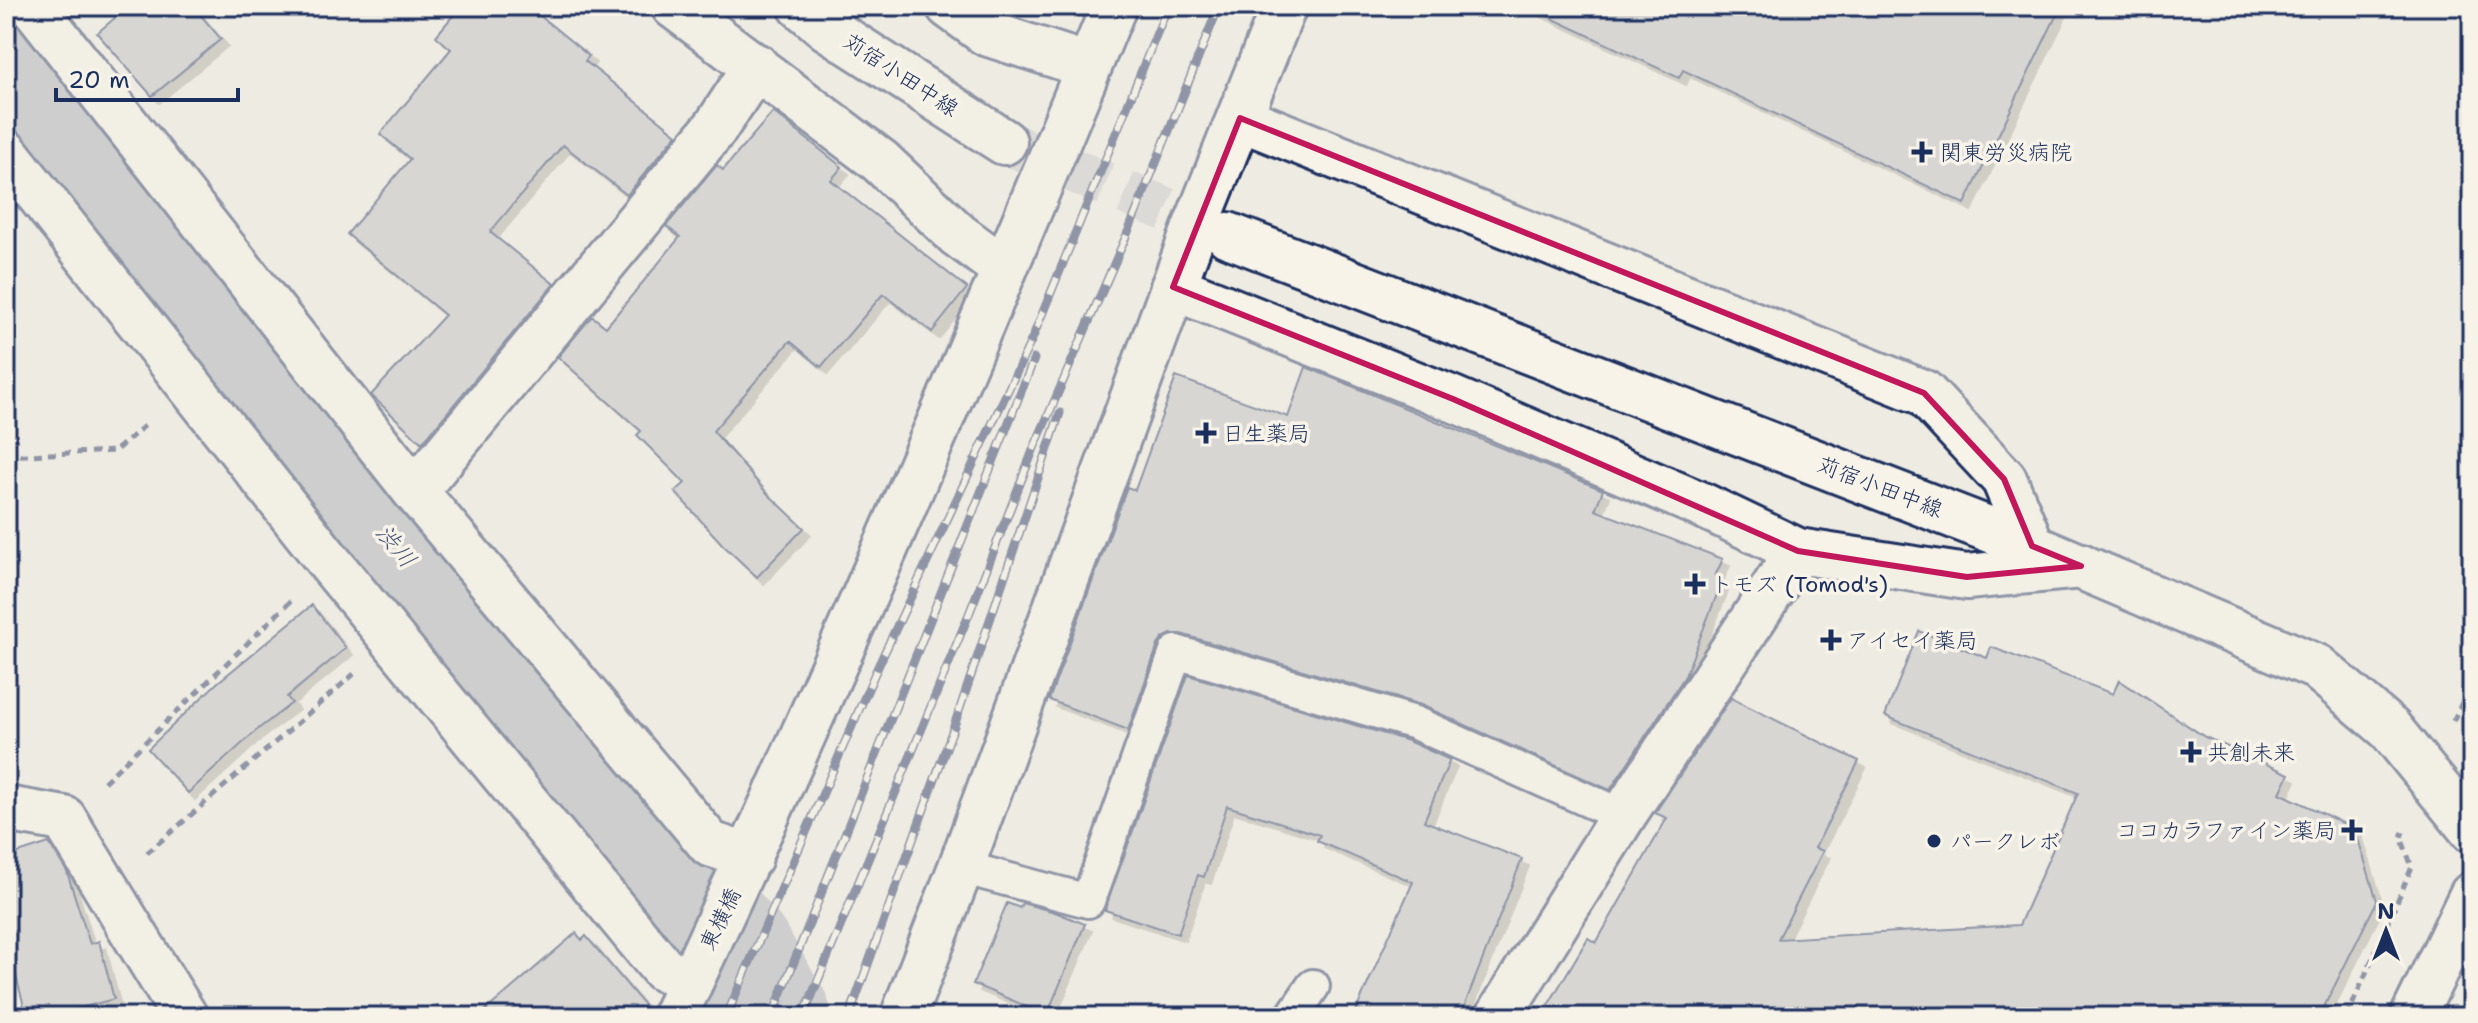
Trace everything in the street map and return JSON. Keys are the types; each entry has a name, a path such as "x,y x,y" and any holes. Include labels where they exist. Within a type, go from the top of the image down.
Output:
{"street":[{"path":"33,6 415,491 710,844 750,857"},
{"path":"674,6 880,161 958,235 1004,269"},
{"name":"苅宿小田中線","path":"801,6 827,28 1004,142"},
{"path":"949,6 986,33 1089,66"},
{"name":"東横橋","path":"682,999 750,857 1114,6"},
{"path":"903,1017 1173,287 1284,6"},
{"path":"415,491 716,127 756,66"},
{"path":"1240,118 1924,393 2004,479 2032,546"},
{"path":"6,153 330,563 663,969 682,999"},
{"name":"苅宿小田中線","path":"1228,235 2032,546 2317,667 2390,729 2472,830"},
{"path":"1173,287 1467,405 1706,507 1798,551 1967,577 2081,566"},
{"path":"1498,1017 1623,816 1798,551"},
{"path":"6,809 64,819 185,1017"},
{"path":"2413,1017 2472,895"}],"lane":[{"path":"961,867 1088,901 1176,652 1415,723 1623,816"},
{"path":"1292,1017 1313,986"}],"path":[{"path":"6,456 115,451 190,388"},
{"path":"64,819 330,563"},
{"path":"106,888 393,640"},
{"path":"2347,1017 2412,867 2401,837 2427,774 2472,682"}],"highlighted area":[{"path":"1240,118 1924,393 2004,479 2032,546 2081,566 1967,577 1798,551 1453,399 1173,287"}],"building":[{"path":"129,6 193,6 221,39 152,96 97,33"},
{"path":"461,6 528,6 589,56 585,61 677,134 627,195 563,145 490,232 554,284 422,443 371,395 445,315 347,234 410,159 380,134 451,49 436,36"},
{"name":"関東労災病院","path":"1526,6 2061,6 1965,204 1683,70 1679,78"},
{"path":"773,112 842,167 831,180 967,288 932,332 883,294 821,367 790,341 713,431 766,492 804,528 757,577 675,492 685,483 637,435 641,431 558,357 592,316 606,327 680,237 666,226 717,165 723,170"},
{"path":"1306,367 1603,490 1595,510 1723,559 1715,576 1723,579 1685,676 1610,790 1421,705 1181,634 1171,634 1158,645 1128,730 1049,700 1127,487 1135,490 1176,377 1288,417"},
{"path":"312,605 346,648 287,697 292,703 257,730 188,793 148,749 217,683"},
{"path":"1919,631 1987,658 1991,647 2113,694 2119,680 2205,737 2289,774 2280,793 2355,829 2377,901 2319,1017 1541,1017 1588,938 1596,943 1667,818 1655,813 1731,698 1859,761 1815,848 1823,851 1778,939 2019,925 2078,793 1885,716"},
{"path":"1188,675 1408,741 1450,760 1424,821 1522,859 1460,1017 1353,1017 1413,882 1317,841 1320,835 1227,806 1204,877 1198,875 1178,934 1105,910"},
{"path":"49,843 67,872 90,944 99,941 114,999 46,1017 27,1017 6,939 6,857"},
{"path":"1007,903 1020,908 1022,903 1085,924 1047,1015 973,984"},
{"path":"576,933 582,940 586,936 650,1012 649,1017 478,1017"}],"waterway":[{"name":"渋川","path":"6,83 737,951 776,1017"}],"tunnel":[{"path":"1004,142 1228,235"}],"railway":[{"path":"726,1017 875,673 1032,339 1168,6"},
{"path":"803,1017 1034,448 1131,225 1219,6"},
{"path":"772,1017 1034,359"},
{"path":"849,1017 954,726 1060,413"}],"place":[{"name":"関東労災病院","path":"1922,152"},
{"name":"日生薬局","path":"1206,433"},
{"name":"トモズ (Tomod's)","path":"1695,584"},
{"name":"アイセイ薬局","path":"1831,640"},
{"name":"共創未来","path":"2191,752"},
{"name":"ココカラファイン薬局","path":"2352,830"},
{"name":"パークレボ","path":"1934,841"}]}
